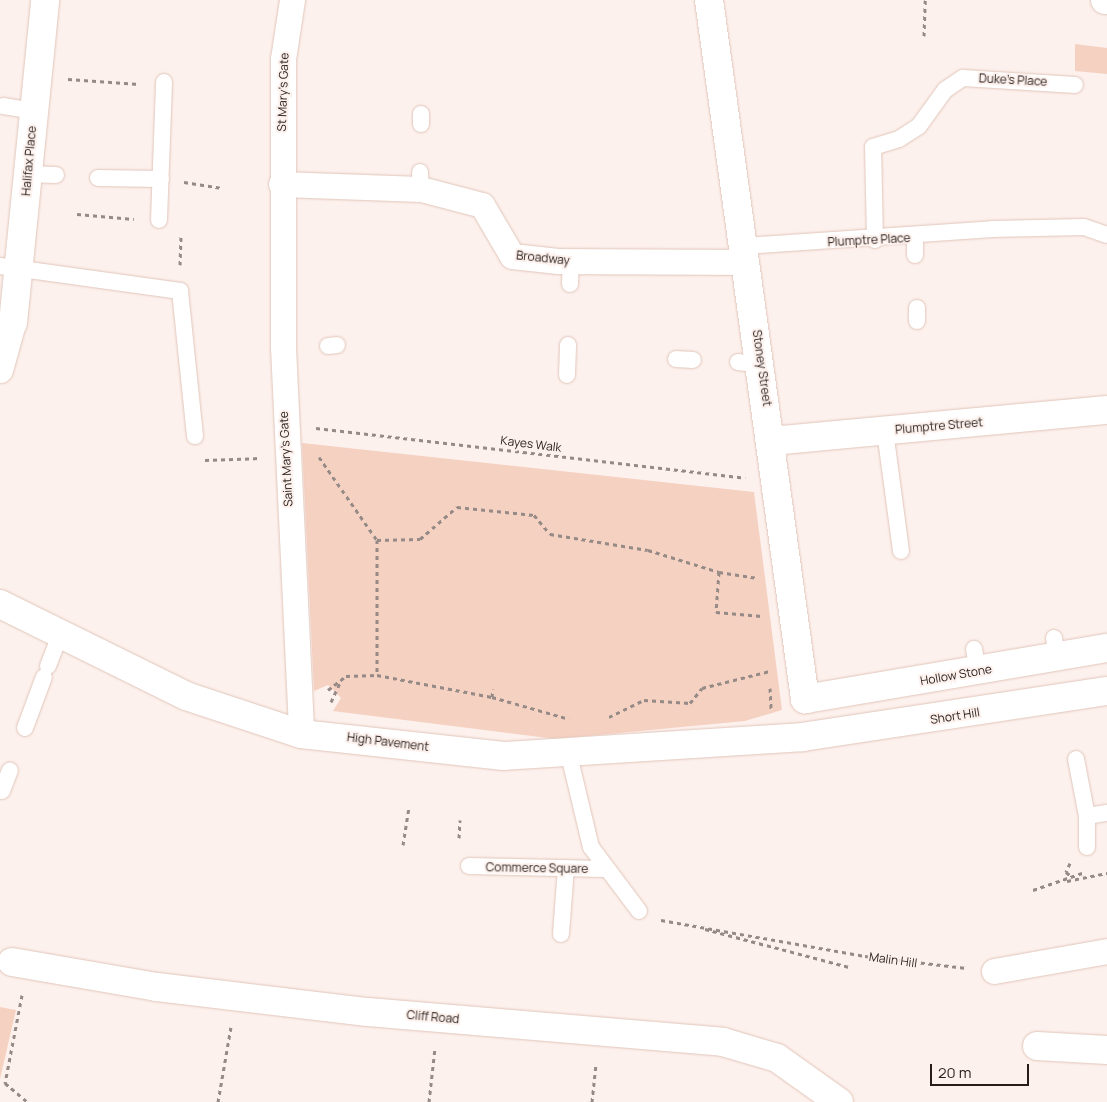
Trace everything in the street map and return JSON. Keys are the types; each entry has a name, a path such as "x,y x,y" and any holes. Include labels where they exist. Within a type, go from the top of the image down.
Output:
{"street":[{"name":"Halifax Place","path":"13,323 9,267 28,174 45,0"},
{"name":"St Mary's Gate","path":"282,184 283,59 292,0"},
{"name":"Stoney Street","path":"709,0 745,254 750,363 772,441 805,699 802,737"},
{"name":"Broadway","path":"282,184 421,180 482,205 512,256 571,273 745,254"},
{"name":"Saint Mary's Gate","path":"282,184 290,347 290,424 286,457 302,734"},
{"path":"0,370 13,323"},
{"name":"Plumptre Street","path":"772,441 1107,410"},
{"name":"High Pavement","path":"0,604 186,696 302,734 504,756 569,755 802,737"},
{"name":"Hollow Stone","path":"805,699 976,660 1055,648 1107,648"},
{"name":"Short Hill","path":"802,737 934,719 1067,705 1107,691"},
{"path":"994,971 1107,951"},
{"name":"Cliff Road","path":"12,962 237,997 750,1048 802,1072 839,1102"},
{"path":"1037,1046 1106,1055"}],"lane":[{"name":"Duke's Place","path":"875,240 873,147 899,139 935,109 945,90 963,78 1075,84"},
{"path":"159,220 164,84"},
{"path":"3,106 34,111"},
{"path":"28,174 56,175"},
{"path":"98,178 161,179"},
{"name":"Plumptre Place","path":"745,254 992,229 1084,227 1107,235"},
{"path":"915,238 915,255"},
{"path":"9,267 58,277 180,292 195,436"},
{"path":"567,375 568,345"},
{"path":"676,359 694,360"},
{"path":"885,431 901,551"},
{"path":"25,728 60,634"},
{"name":"Commerce Square","path":"569,755 584,827 604,869 639,911"},
{"path":"1076,759 1087,816 1087,848"},
{"path":"2,790 10,770"},
{"path":"1087,816 1107,813"},
{"name":"Commerce Square","path":"469,866 604,869"},
{"path":"560,934 566,868"}],"path":[{"path":"924,36 926,0"},
{"path":"66,79 164,84"},
{"path":"161,179 221,188"},
{"path":"180,254 181,233"},
{"path":"290,424 377,540 377,675"},
{"name":"Kayes Walk","path":"290,424 776,480"},
{"path":"194,460 286,457"},
{"path":"377,540 420,538 457,506 534,515 550,534 648,550 719,572 759,578 760,588"},
{"path":"719,572 716,612 763,616"},
{"path":"762,607 764,626"},
{"path":"602,721 644,700 690,703 702,688 770,671 769,662"},
{"path":"336,694 340,683 346,676 377,675 492,697 579,720"},
{"path":"330,688 340,683"},
{"path":"492,697 493,689"},
{"path":"403,845 409,806"},
{"path":"459,838 460,820"},
{"path":"1066,872 1071,876 1067,881"},
{"path":"1034,890 1107,873"},
{"name":"Malin Hill","path":"681,923 865,956 994,971"},
{"path":"695,925 849,968"},
{"path":"23,988 5,1083 28,1102"},
{"path":"218,1102 237,997"},
{"path":"429,1102 438,1017"},
{"path":"592,1102 598,1032"}],"shaded area":[{"path":"1075,44 1107,48 1107,74 1075,71"},
{"path":"302,443 754,492 782,710 745,721 556,739 333,711 341,698 328,685 314,691"},
{"path":"0,1007 16,1010 0,1079"}]}
